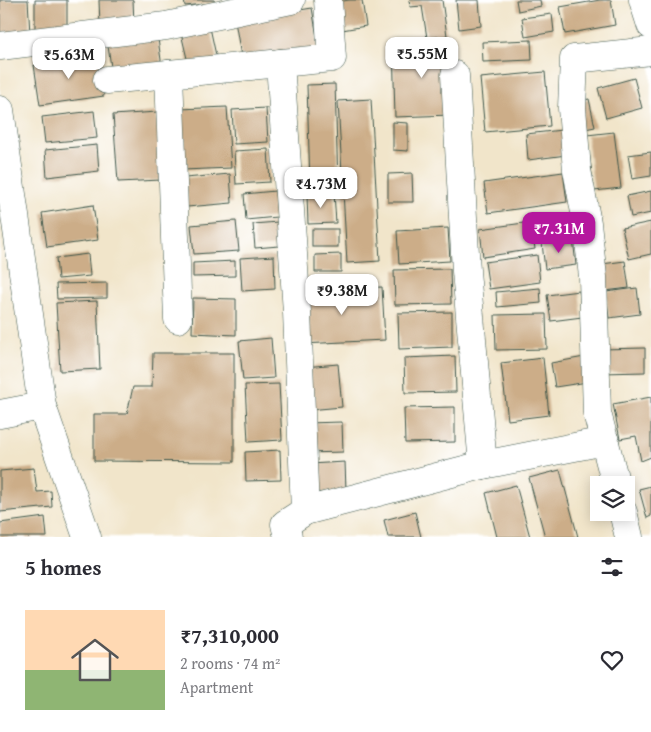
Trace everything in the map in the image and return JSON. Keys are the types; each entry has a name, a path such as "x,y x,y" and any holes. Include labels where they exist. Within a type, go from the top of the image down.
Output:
{"street":[{"path":"0,46 166,26 291,0"},
{"path":"107,80 332,58 328,0"},
{"path":"643,0 651,24"},
{"path":"614,476 597,413 594,277 587,223 576,170 572,108 574,59 651,51"},
{"path":"280,63 296,312 305,511"},
{"path":"168,74 178,320"},
{"path":"455,76 466,271 483,465"},
{"path":"0,110 42,406 86,537"},
{"path":"0,414 42,406"},
{"path":"288,537 285,524 305,511 483,465 605,441"},
{"path":"626,521 630,537"}],"building":[{"path":"0,0 28,0 30,34 0,36"},
{"path":"35,0 67,0 67,29 35,37"},
{"path":"99,0 133,0 134,24 100,26"},
{"path":"184,0 214,0 215,3 185,6"},
{"path":"362,0 366,26 342,30 337,2"},
{"path":"409,0 442,0 447,36 427,38 422,6 410,7"},
{"path":"456,0 479,0 481,26 459,29"},
{"path":"516,0 540,0 541,6 518,11"},
{"path":"611,0 615,25 565,34 560,7"},
{"path":"312,8 319,49 242,62 235,21"},
{"path":"552,14 554,32 525,37 522,18"},
{"path":"209,23 217,60 189,67 180,29"},
{"path":"157,32 162,67 112,74 107,39"},
{"path":"531,40 532,60 483,62 482,42"},
{"path":"449,42 451,115 395,117 393,43"},
{"path":"98,55 104,96 40,105 34,65"},
{"path":"545,72 550,126 485,132 480,78"},
{"path":"634,78 642,108 606,118 598,88"},
{"path":"335,84 338,185 310,185 307,85"},
{"path":"371,99 380,261 347,263 338,101"},
{"path":"589,99 595,127 580,130 574,102"},
{"path":"227,107 231,168 183,170 180,109"},
{"path":"266,108 268,142 234,144 232,110"},
{"path":"94,111 97,138 45,143 42,117"},
{"path":"157,112 161,180 118,182 113,115"},
{"path":"393,122 408,123 408,151 393,150"},
{"path":"571,129 574,154 528,160 526,134"},
{"path":"614,132 621,188 594,191 587,135"},
{"path":"97,145 99,171 47,177 45,150"},
{"path":"268,149 270,182 236,184 234,151"},
{"path":"651,152 651,176 632,179 628,155"},
{"path":"563,172 567,202 488,213 484,183"},
{"path":"412,173 413,202 388,202 388,174"},
{"path":"230,174 232,203 187,207 185,178"},
{"path":"275,191 277,217 246,220 244,194"},
{"path":"651,191 651,213 631,217 627,196"},
{"path":"334,193 336,223 308,224 307,195"},
{"path":"93,205 98,240 47,247 42,213"},
{"path":"236,221 239,251 194,254 191,225"},
{"path":"278,222 279,246 255,248 253,224"},
{"path":"531,222 535,249 483,257 480,229"},
{"path":"651,222 651,254 629,259 622,228"},
{"path":"448,228 450,261 399,264 397,231"},
{"path":"312,229 338,229 338,247 312,247"},
{"path":"573,239 576,265 545,269 542,243"},
{"path":"88,254 90,276 58,279 56,258"},
{"path":"341,254 341,272 315,272 315,255"},
{"path":"537,255 540,282 489,289 485,262"},
{"path":"274,256 275,289 242,291 240,258"},
{"path":"235,261 235,276 193,277 193,263"},
{"path":"625,261 629,288 597,292 594,265"},
{"path":"450,269 451,304 395,305 394,270"},
{"path":"107,283 107,298 57,299 56,284"},
{"path":"382,287 385,340 302,344 299,291"},
{"path":"540,288 541,303 497,307 496,292"},
{"path":"637,288 640,314 609,318 606,292"},
{"path":"579,291 582,317 551,321 547,295"},
{"path":"193,298 236,299 236,335 192,333"},
{"path":"97,301 100,369 60,371 56,303"},
{"path":"452,312 452,347 399,349 398,313"},
{"path":"546,314 547,349 496,350 495,315"},
{"path":"271,338 274,378 243,380 239,341"},
{"path":"645,348 645,372 602,373 602,349"},
{"path":"153,353 234,353 234,462 94,461 94,414 127,414 133,387 152,387"},
{"path":"455,356 456,392 405,393 404,358"},
{"path":"590,356 594,381 555,387 551,363"},
{"path":"543,358 549,415 508,420 501,363"},
{"path":"338,364 342,407 308,410 304,367"},
{"path":"279,384 282,440 248,442 245,385"},
{"path":"651,397 651,457 641,461 636,436 620,439 613,404"},
{"path":"455,407 455,442 405,443 404,408"},
{"path":"342,422 343,452 307,453 306,423"},
{"path":"280,450 281,480 246,481 245,452"},
{"path":"345,462 346,491 310,493 309,464"},
{"path":"34,468 37,492 51,491 52,507 0,512 0,471"},
{"path":"560,470 578,537 545,537 529,478"},
{"path":"516,485 530,537 497,537 486,493"},
{"path":"651,486 651,516 647,518 639,489"},
{"path":"415,512 421,537 388,537 384,520"},
{"path":"45,517 47,537 0,537 0,523"}]}
